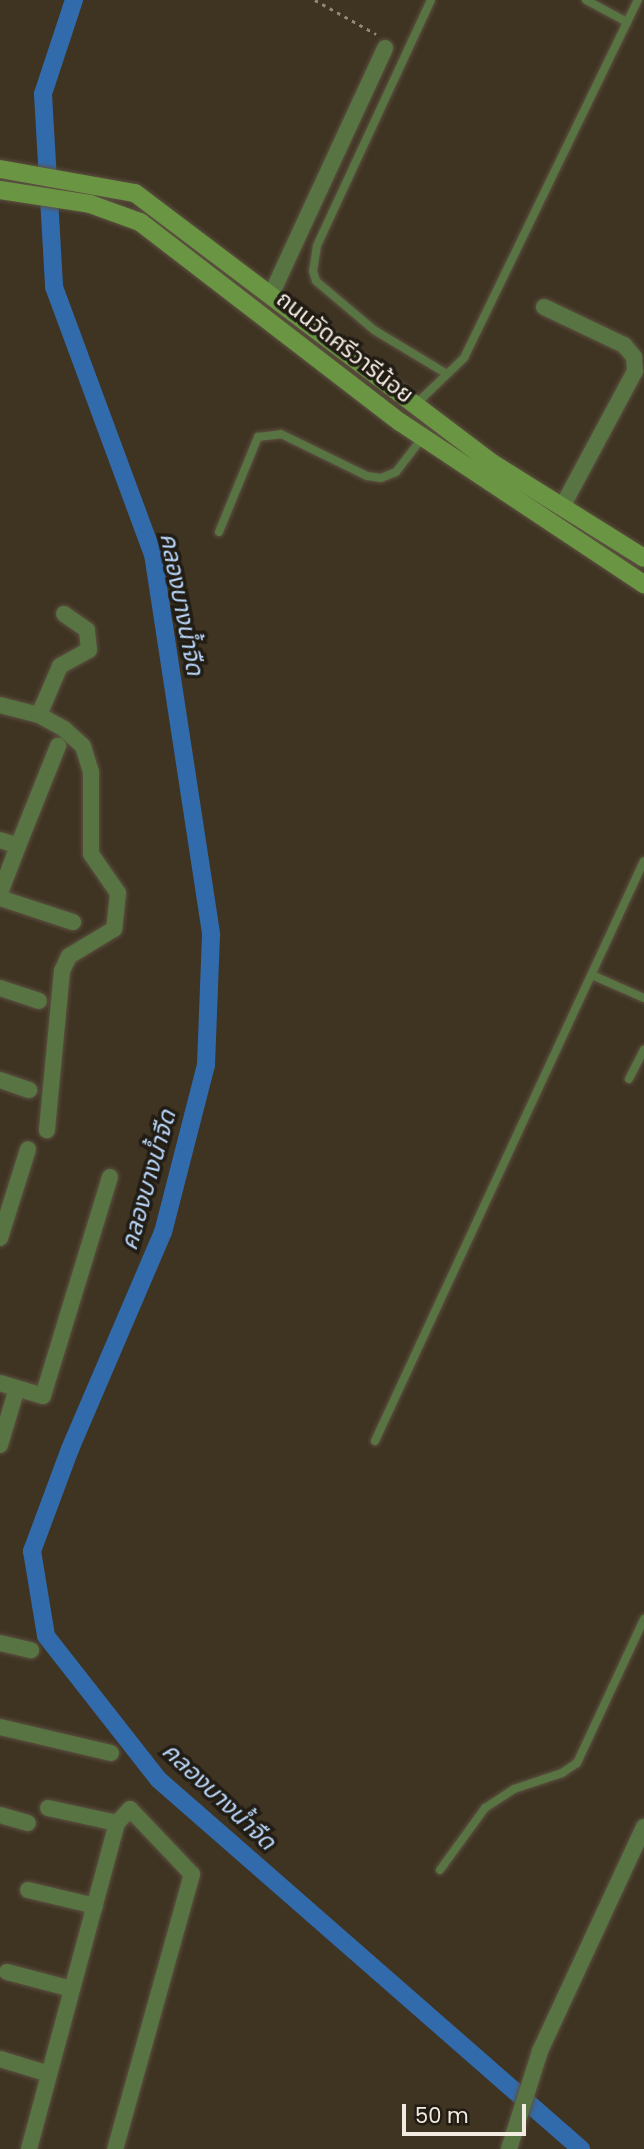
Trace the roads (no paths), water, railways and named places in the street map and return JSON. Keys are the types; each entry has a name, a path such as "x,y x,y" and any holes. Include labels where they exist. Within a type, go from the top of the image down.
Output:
{"main road":[{"name":"ถนนวัดศรีวารีน้อย","path":"0,169 135,193 218,252 492,463 644,558"},
{"name":"ถนนวัดศรีวารีน้อย","path":"0,190 111,210 140,222 423,437 644,584"}],"street":[{"path":"271,295 385,48"},
{"path":"544,307 624,345 634,357 635,371 562,507"},
{"path":"39,715 60,666 89,650 87,630 64,614"},
{"path":"0,705 39,715 64,729 83,746 91,772 91,854 118,893 114,929 64,962 47,1130"},
{"path":"58,746 0,895 73,922"},
{"path":"0,840 18,846"},
{"path":"0,988 39,1001"},
{"path":"0,1080 29,1090"},
{"path":"0,1238 28,1149"},
{"path":"0,1383 43,1396 110,1177"},
{"path":"0,1445 17,1388"},
{"path":"0,1643 32,1650"},
{"path":"0,1727 111,1753"},
{"path":"48,1808 117,1823"},
{"path":"29,2149 117,1823 130,1809 192,1874 115,2149"},
{"path":"0,1815 28,1823"},
{"path":"509,2149 540,2052 644,1827"},
{"path":"28,1890 95,1906"},
{"path":"7,1972 72,1989"},
{"path":"0,2059 49,2074"}],"lane":[{"path":"431,0 317,246 313,271 323,287 374,330 447,374"},
{"path":"586,0 627,22"},
{"path":"415,405 447,374 474,340 638,0"},
{"path":"219,532 258,437 281,434 367,476 381,478 396,472 423,437"},
{"path":"375,1441 644,861"},
{"path":"592,975 644,998"},
{"path":"629,1079 644,1051"},
{"path":"440,1870 485,1808 514,1789 562,1773 577,1763 644,1619"}],"waterway":[{"name":"คลองบางน้ำจืด","path":"74,0 43,94 54,287 153,554 211,935 206,1065 163,1232 70,1449 32,1551 46,1636 159,1780 581,2149"}]}
